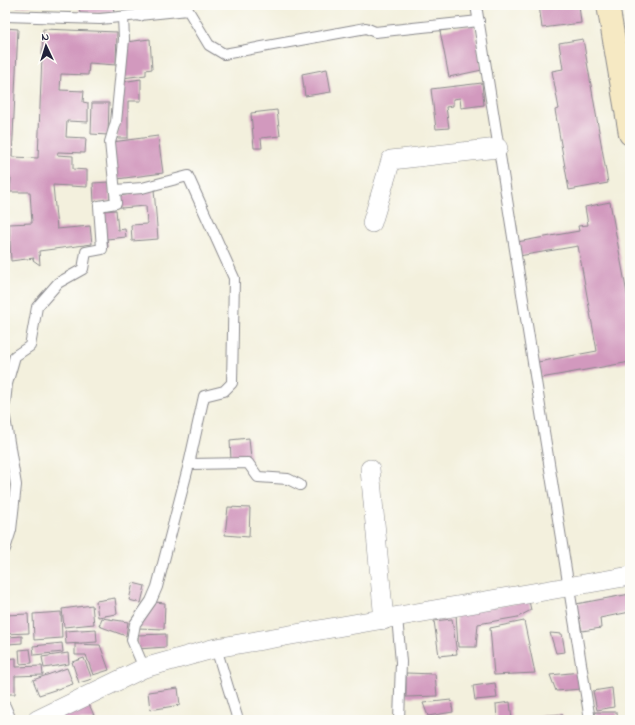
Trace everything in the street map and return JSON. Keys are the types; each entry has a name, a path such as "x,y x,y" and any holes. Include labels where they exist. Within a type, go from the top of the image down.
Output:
{"main road":[{"path":"608,5 630,134"}],"street":[{"path":"372,223 391,160 498,148"},
{"path":"370,469 391,619"},
{"path":"37,720 144,668 216,648 391,619 630,576"}],"lane":[{"path":"140,5 140,16"},
{"path":"476,5 590,720"},
{"path":"5,16 100,19 123,18 188,10 209,45 224,54 366,28 375,32 478,21"},
{"path":"5,403 6,383 15,356 30,346 37,307 58,283 83,269 86,252 102,248 99,206 116,204 116,190 110,142 116,122 124,39 123,18"},
{"path":"116,190 142,188 188,176 234,278 232,383 224,391 204,396 189,464 157,587 151,601 135,624 132,640 144,668"},
{"path":"5,418 16,485 11,530 5,549"},
{"path":"189,464 248,464 258,477 288,479 300,485"},
{"path":"391,619 400,662 399,720"},
{"path":"216,648 238,720"},
{"path":"5,706 12,720"}],"building":[{"path":"16,5 31,5 31,6 16,7"},
{"path":"79,5 113,5 114,13 80,14"},
{"path":"121,5 133,5 133,7 121,8"},
{"path":"539,5 579,5 581,23 542,28"},
{"path":"474,25 482,70 449,77 440,31"},
{"path":"5,28 18,29 12,157 38,158 43,29 117,32 116,65 89,63 88,75 61,74 60,90 84,91 83,102 88,103 88,122 67,121 66,137 86,138 85,153 58,152 57,155 73,156 73,169 87,170 87,187 53,185 57,229 90,226 92,244 39,251 40,265 33,260 34,258 11,261 9,224 32,223 30,192 10,192 11,178 5,177"},
{"path":"150,39 152,69 146,70 146,75 122,78 126,42"},
{"path":"583,39 608,183 569,190 555,110 559,109 552,71 563,69 559,43"},
{"path":"327,69 331,92 305,96 302,74"},
{"path":"141,79 141,101 128,101 128,138 117,138 122,82"},
{"path":"482,83 484,105 461,108 460,98 453,99 453,106 446,107 449,128 436,129 431,89"},
{"path":"92,103 109,103 108,135 91,134"},
{"path":"277,110 280,136 261,138 262,148 254,148 251,113"},
{"path":"158,136 163,173 117,179 112,142"},
{"path":"109,182 110,201 94,202 93,183"},
{"path":"154,189 158,239 132,241 131,225 147,224 146,206 121,208 120,196"},
{"path":"610,202 630,310 630,362 541,378 538,362 597,351 578,246 519,256 517,242 579,231 578,226 588,225 585,207"},
{"path":"116,210 118,230 125,229 126,237 107,239 108,247 103,247 100,211"},
{"path":"249,438 251,459 231,460 230,440"},
{"path":"228,507 250,508 249,537 225,535"},
{"path":"133,583 145,586 141,603 129,600"},
{"path":"630,594 630,612 600,618 601,628 582,631 576,604"},
{"path":"115,598 117,614 98,617 96,601"},
{"path":"529,601 531,610 518,617 478,624 476,647 458,647 456,613"},
{"path":"154,602 165,603 164,629 138,628"},
{"path":"92,605 94,624 64,627 62,609"},
{"path":"61,612 62,638 34,640 33,614"},
{"path":"28,614 29,633 5,634 5,615"},
{"path":"102,618 128,622 126,636 99,626"},
{"path":"452,619 457,654 439,656 434,621"},
{"path":"524,621 535,673 494,675 490,628"},
{"path":"96,629 97,642 66,644 65,631"},
{"path":"550,633 562,634 565,652 556,653"},
{"path":"166,634 166,647 138,649 138,635"},
{"path":"22,636 22,643 8,644 8,637"},
{"path":"62,643 63,652 34,655 33,646"},
{"path":"75,644 100,645 109,670 93,675 86,655 75,655"},
{"path":"30,649 32,663 20,664 19,650"},
{"path":"68,653 69,664 44,668 42,657"},
{"path":"16,658 16,667 42,666 43,675 15,676 15,694 7,694 6,659"},
{"path":"84,658 92,679 79,683 72,662"},
{"path":"67,668 73,684 39,695 33,680"},
{"path":"581,672 582,689 556,691 550,675"},
{"path":"406,673 435,674 437,696 406,697"},
{"path":"495,683 497,698 475,700 473,686"},
{"path":"178,688 180,705 150,710 148,692"},
{"path":"612,688 614,707 597,710 593,691"},
{"path":"451,700 453,712 428,716 423,703"},
{"path":"510,702 512,720 497,720 496,704"},
{"path":"89,704 96,720 51,720"},
{"path":"595,712 617,712 618,720 596,720"},
{"path":"562,714 564,720 538,720 537,716"}]}
